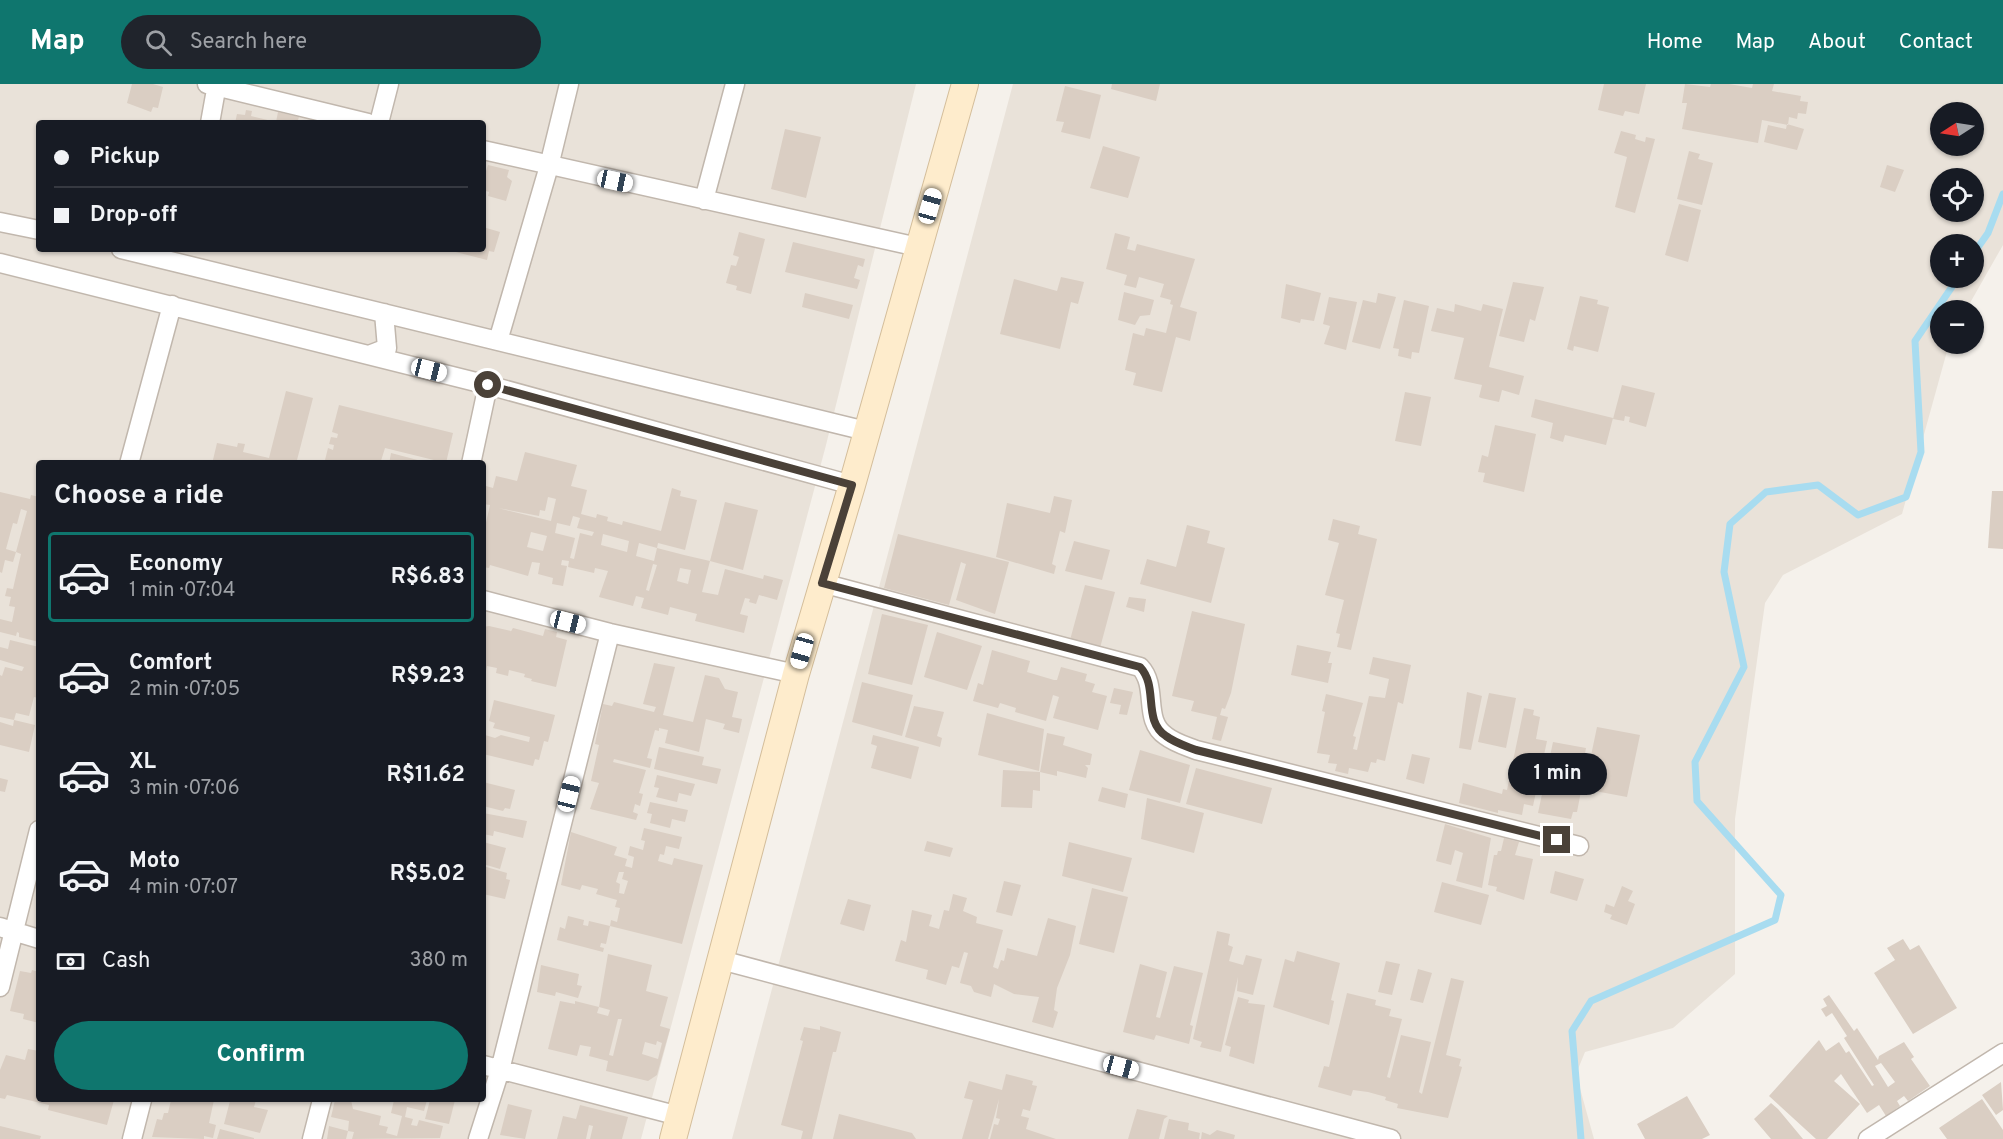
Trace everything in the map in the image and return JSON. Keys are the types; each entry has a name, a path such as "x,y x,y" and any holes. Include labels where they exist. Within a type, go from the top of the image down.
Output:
{"street":[{"path":"380,120 389,84"},
{"path":"498,341 549,166 568,84"},
{"path":"704,200 735,84"},
{"path":"491,1067 676,1128 796,674 965,84"},
{"path":"210,120 213,85 356,120"},
{"path":"486,151 918,247"},
{"path":"0,222 36,230"},
{"path":"149,252 186,256 384,313 866,431"},
{"path":"0,263 488,385 852,485"},
{"path":"130,460 172,305"},
{"path":"369,355 387,348 384,313"},
{"path":"472,460 488,385"},
{"path":"822,583 1140,667 1150,681 1152,716 1157,728 1172,740 1196,750 1579,846"},
{"path":"486,601 610,633 796,674"},
{"path":"486,1095 491,1067 610,633"},
{"path":"0,987 7,929 36,839"},
{"path":"7,929 36,938"},
{"path":"721,960 1391,1139"},
{"path":"1868,1139 2003,1053"},
{"path":"132,1139 141,1102"},
{"path":"312,1139 321,1102"},
{"path":"478,1139 485,1102"}],"shaded area":[{"path":"0,84 916,84 826,445 641,1139 0,1139"},
{"path":"1013,84 2003,84 2003,245 1984,278 1984,234 1930,234 1930,288 1979,288 1972,300 1930,300 1930,354 1946,354 1902,514 1783,575 1765,603 1735,819 1735,974 1673,1028 1585,1052 1576,1074 1594,1139 732,1139"}],"building":[{"path":"132,84 153,84 163,87 158,108 153,107 151,112 127,103"},
{"path":"1112,84 1160,84 1156,101 1111,89"},
{"path":"1604,84 1646,84 1639,114 1625,111 1623,116 1598,110"},
{"path":"1685,84 1710,87 1711,84 1729,84 1752,88 1753,84 1774,84 1772,91 1801,96 1800,101 1808,102 1806,114 1798,113 1797,119 1789,117 1788,125 1762,120 1758,143 1682,129 1687,103 1682,103"},
{"path":"1065,86 1101,95 1090,139 1061,132 1064,122 1056,121"},
{"path":"246,110 252,111 251,116 268,120 236,120 237,114 245,115"},
{"path":"278,112 299,117 298,120 276,120"},
{"path":"1787,124 1804,129 1797,150 1764,142 1768,125 1786,129"},
{"path":"785,129 821,137 806,198 771,189"},
{"path":"1621,131 1636,135 1635,139 1645,142 1646,137 1655,139 1635,213 1615,207 1627,157 1614,153"},
{"path":"1103,146 1140,157 1128,198 1090,188"},
{"path":"1689,151 1700,154 1698,159 1713,163 1702,205 1677,199"},
{"path":"488,165 509,170 507,177 512,181 506,201 488,196 486,171"},
{"path":"1887,165 1904,170 1895,192 1880,187"},
{"path":"1679,204 1701,210 1688,262 1665,255"},
{"path":"486,228 500,232 494,252 489,251 487,260 456,252 486,252"},
{"path":"739,232 765,239 751,294 736,290 737,286 726,283 731,265 736,266 739,257 733,255"},
{"path":"1115,233 1130,237 1127,249 1135,251 1137,244 1195,259 1180,307 1197,312 1190,341 1176,337 1162,392 1133,385 1136,373 1125,370 1133,333 1144,336 1146,328 1166,333 1173,305 1170,304 1171,300 1160,297 1164,284 1139,277 1136,288 1124,285 1127,275 1106,269"},
{"path":"793,242 865,259 863,267 858,265 854,278 860,280 857,289 785,272"},
{"path":"1061,277 1084,282 1078,304 1071,302 1060,349 1000,334 1014,279 1057,291"},
{"path":"1513,282 1544,287 1535,321 1530,319 1524,342 1499,336"},
{"path":"1286,284 1321,293 1314,321 1301,319 1300,323 1281,318"},
{"path":"1124,292 1154,300 1150,315 1140,316 1135,325 1118,320"},
{"path":"805,293 853,305 849,319 802,307"},
{"path":"1378,293 1396,297 1380,349 1352,342 1363,300 1376,303"},
{"path":"1580,296 1598,300 1597,304 1609,307 1598,352 1574,346 1573,351 1567,349"},
{"path":"1329,297 1357,302 1346,350 1324,344 1330,326 1323,324"},
{"path":"1404,300 1429,306 1419,353 1412,352 1411,359 1398,356 1399,349 1393,348"},
{"path":"1455,304 1481,311 1483,304 1503,309 1489,367 1524,376 1519,395 1502,390 1499,402 1481,398 1479,397 1482,385 1454,379 1464,338 1431,331 1437,308 1454,312"},
{"path":"1622,385 1655,393 1646,427 1629,422 1630,417 1625,416 1624,421 1613,419"},
{"path":"286,391 313,398 297,460 213,460 217,443 237,447 238,443 245,444 243,452 269,458"},
{"path":"1405,392 1431,397 1421,446 1395,441"},
{"path":"1535,399 1613,418 1606,445 1565,435 1563,442 1550,438 1553,423 1531,417"},
{"path":"339,405 453,433 447,460 434,460 385,448 381,460 325,460 328,448 333,450 334,445 329,444 331,437 337,438 338,434 332,432"},
{"path":"1495,425 1536,434 1524,492 1483,482 1485,473 1478,472 1482,455 1488,457"},
{"path":"525,452 577,465 571,486 587,490 581,514 596,518 597,514 608,517 607,521 622,525 623,521 661,531 672,488 681,491 680,496 697,500 685,550 658,543 657,548 710,561 702,592 718,595 725,569 763,579 764,575 783,580 777,600 759,595 756,604 745,598 740,614 748,616 744,633 695,621 697,614 670,607 668,615 641,608 644,598 636,596 633,606 599,597 608,571 595,568 594,573 568,567 569,561 562,560 561,565 567,566 563,586 552,584 553,578 538,574 540,563 532,562 528,576 490,565 489,568 486,568 486,523 490,505 486,504 486,486 493,488 496,476 517,481","holes":["548,497 556,499 551,521 498,508 539,516 540,510 545,511","573,516 580,518 577,528 594,532 592,536 580,533 574,559 570,558 575,538 555,533 557,523 570,526","531,532 547,536 543,551 527,547","603,534 629,541 627,552 601,545","639,543 657,548 654,561 636,556","653,564 657,565 649,591 646,590","680,568 691,570 688,584 677,581"]},
{"path":"391,453 418,460 390,460"},
{"path":"1992,491 2003,491 2003,549 1988,548"},
{"path":"0,492 30,499 31,495 36,496 36,641 19,637 17,632 16,636 0,632 0,619 12,622 15,607 9,606 11,597 5,596 7,588 13,589 21,554 16,552 13,562 5,560 2,573 0,572","holes":["21,509 27,511 16,552 6,549 13,523 17,524"]},
{"path":"1054,496 1072,500 1065,533 1060,531 1052,564 1056,566 1054,574 996,557 1007,503 1050,513"},
{"path":"725,502 758,510 743,570 710,561"},
{"path":"1333,519 1360,526 1358,534 1377,539 1351,650 1337,647 1340,634 1336,633 1344,600 1325,595 1339,543 1328,540"},
{"path":"1187,525 1210,531 1207,543 1225,548 1211,603 1140,584 1147,559 1176,567"},
{"path":"898,534 1009,562 995,614 956,600 966,564 961,562 949,605 884,588"},
{"path":"1074,541 1110,550 1102,580 1065,571"},
{"path":"1085,585 1115,592 1100,648 1070,640"},
{"path":"1129,597 1146,599 1144,612 1126,607"},
{"path":"1192,611 1245,624 1231,693 1220,715 1228,717 1221,741 1212,739 1217,717 1191,711 1194,701 1172,696"},
{"path":"882,614 928,625 912,685 868,674"},
{"path":"486,626 511,631 510,633 513,628 543,636 545,629 557,632 556,637 567,640 556,687 531,681 532,679 524,677 525,674 509,670 508,676 496,673 497,668 487,666 486,671"},
{"path":"937,632 982,646 967,690 924,677"},
{"path":"10,640 36,646 36,698 34,697 29,716 16,713 14,720 0,717 0,675 2,676 5,667 22,671 24,667 0,660 0,647 8,649"},
{"path":"1297,645 1331,652 1328,663 1332,663 1328,683 1291,675"},
{"path":"992,650 1030,661 1027,672 1054,680 1057,680 1061,667 1087,674 1085,681 1095,684 1092,692 1107,696 1098,730 1053,718 1059,697 1053,695 1046,721 1015,712 1016,708 1000,703 998,708 973,701 978,683 983,685"},
{"path":"1373,657 1411,665 1403,704 1398,702 1385,761 1377,759 1376,763 1371,762 1368,772 1349,768 1348,774 1335,771 1337,764 1328,763 1330,755 1317,753 1326,694 1363,703 1353,736 1356,737 1353,749 1357,750 1369,696 1385,698 1389,679 1369,674"},
{"path":"654,663 675,667 663,715 693,722 705,675 719,678 725,689 738,692 732,717 742,719 739,733 723,729 725,724 706,719 699,752 665,743 668,730 659,728 659,731 655,730 647,758 652,759 650,768 614,759 613,762 646,770 639,793 643,794 640,806 635,804 633,812 638,814 636,820 590,809 599,783 591,781 599,745 595,744 603,704 612,706 614,702 654,712 656,707 643,704"},
{"path":"862,682 913,695 902,736 852,722"},
{"path":"1114,688 1133,692 1127,715 1119,714 1121,705 1110,703"},
{"path":"1467,692 1482,696 1471,750 1459,748"},
{"path":"1489,693 1516,698 1506,748 1478,742"},
{"path":"494,700 555,715 548,742 544,741 539,760 535,759 533,766 486,755 486,735 495,738 501,735 529,742 530,737 493,728 495,723 489,721"},
{"path":"914,706 944,712 937,736 942,738 940,747 905,737"},
{"path":"1524,708 1534,710 1533,715 1540,717 1536,739 1547,741 1533,806 1524,804 1522,815 1498,810 1498,813 1459,803 1463,783 1502,794 1503,789 1507,790"},
{"path":"987,713 1044,729 1039,771 978,755"},
{"path":"14,720 35,725 29,752 0,745 0,722 13,726"},
{"path":"1597,727 1640,735 1627,797 1584,789"},
{"path":"1047,733 1065,737 1063,745 1092,754 1090,765 1085,765 1088,768 1086,778 1057,771 1057,776 1040,772"},
{"path":"873,735 919,747 911,779 871,768 877,746 871,744"},
{"path":"1553,742 1586,748 1584,759 1587,760 1577,812 1573,812 1571,819 1538,813"},
{"path":"659,747 704,757 702,765 721,769 717,784 654,769"},
{"path":"1140,750 1190,765 1180,803 1129,790"},
{"path":"1412,754 1430,758 1424,784 1406,779"},
{"path":"1196,768 1272,788 1262,824 1186,804"},
{"path":"1003,770 1040,772 1040,791 1033,790 1032,808 1001,807"},
{"path":"657,775 695,784 691,796 679,793 677,802 656,797 659,788 654,787"},
{"path":"0,778 8,780 5,792 0,791"},
{"path":"486,783 515,790 510,809 505,808 503,811 486,807"},
{"path":"1102,787 1128,794 1125,808 1098,801"},
{"path":"1147,798 1204,813 1194,853 1141,839"},
{"path":"650,802 688,810 685,822 672,819 670,828 650,823 652,814 647,813"},
{"path":"486,814 527,821 523,838 494,831 493,836 486,835"},
{"path":"1445,824 1491,838 1482,888 1456,881 1463,853 1455,850 1451,865 1436,861"},
{"path":"644,828 682,837 679,849 666,846 664,855 660,854 658,861 672,865 674,858 703,865 682,944 610,926 611,920 617,922 620,908 615,907 617,900 596,894 598,889 582,885 580,890 561,885 571,832 617,847 614,855 627,859 625,866 632,868 634,857 628,855 630,846 643,850 645,841 641,840","holes":["619,872 624,872 622,879 628,881 624,894 619,893 620,884 616,882"]},
{"path":"1504,838 1519,842 1515,855 1533,859 1524,900 1496,891 1497,887 1488,885 1494,855 1501,851"},
{"path":"927,841 953,848 950,857 924,851"},
{"path":"1069,842 1132,858 1123,892 1062,876"},
{"path":"486,843 506,848 500,869 486,865"},
{"path":"486,867 507,873 506,879 510,880 505,899 486,895"},
{"path":"1555,871 1584,879 1577,901 1550,893"},
{"path":"1004,881 1021,885 1012,916 996,912"},
{"path":"1442,882 1489,895 1481,925 1434,912"},
{"path":"1622,886 1633,891 1628,901 1635,904 1627,925 1610,919 1612,915 1604,912 1606,904 1614,907"},
{"path":"1092,888 1128,897 1114,953 1079,944"},
{"path":"953,894 967,898 963,911 977,917 976,923 1003,930 993,967 998,969 1001,960 1004,961 1007,948 1037,956 1048,918 1076,926 1070,955 1057,988 1054,1010 1058,1012 1053,1028 1032,1022 1039,997 1014,994 994,984 991,997 974,992 971,986 960,983 968,953 964,952 959,968 952,966 946,985 926,979 928,970 895,961 901,940 906,942 912,910 932,915 929,926 939,929 944,910 949,911"},
{"path":"848,899 871,905 864,931 840,924"},
{"path":"568,916 584,920 583,925 588,926 589,921 610,926 606,944 601,943 600,947 604,948 603,952 557,940 560,927 565,929"},
{"path":"1217,931 1230,934 1228,945 1233,947 1229,961 1243,965 1246,955 1262,959 1253,995 1237,991 1238,977 1221,1052 1200,1047 1202,1042 1193,1039"},
{"path":"1903,939 1910,950 1919,945 1957,1008 1913,1034 1874,973 1895,960 1887,948"},
{"path":"1297,951 1340,963 1331,1000 1334,1001 1329,1025 1273,1007 1285,959 1294,962"},
{"path":"608,954 652,965 646,991 668,997 660,1026 670,1029 657,1075 648,1081 606,1071 608,1061 589,1056 591,1047 580,1045 577,1056 548,1049 560,1001 575,1004 575,1001 599,1007","holes":["599,1007 610,1010 608,1016 597,1013","618,1019 622,1019 613,1056 609,1055","657,1041 662,1043 658,1059 642,1054 645,1042 656,1045"]},
{"path":"1386,961 1400,964 1392,995 1378,992"},
{"path":"1140,964 1167,972 1156,1017 1160,1018 1174,966 1203,973 1190,1025 1193,1026 1189,1044 1156,1035 1154,1040 1123,1032"},
{"path":"541,965 579,974 577,985 582,986 578,998 556,992 555,996 537,992"},
{"path":"1418,969 1432,973 1423,1003 1410,1000"},
{"path":"32,970 36,971 36,1022 23,1019 24,1014 10,1011 20,971 31,973"},
{"path":"1451,978 1464,981 1446,1055 1461,1059 1459,1066 1462,1067 1448,1118 1397,1108 1398,1104 1385,1100 1386,1097 1368,1092 1353,1090 1351,1096 1318,1087 1324,1066 1329,1067 1347,993 1376,1000 1375,1005 1391,1009 1389,1016 1402,1019 1387,1077 1390,1078 1401,1035 1431,1042 1419,1092 1422,1094"},
{"path":"1829,995 1854,1031 1857,1028 1878,1060 1879,1056 1904,1042 1914,1057 1911,1059 1930,1086 1908,1101 1904,1096 1897,1101 1900,1106 1886,1116 1879,1105 1867,1113 1841,1074 1834,1081 1860,1104 1827,1139 1816,1139 1769,1096 1819,1040 1826,1051 1839,1042 1846,1053 1849,1051 1872,1086 1874,1085 1844,1038 1847,1036 1832,1013 1826,1017 1821,1009 1827,1006 1823,999","holes":["1881,1063 1895,1082 1888,1087 1875,1066"]},
{"path":"1238,997 1249,1000 1248,1003 1265,1005 1254,1064 1229,1056 1231,1047 1225,1045"},
{"path":"820,1026 841,1032 836,1052 833,1052 812,1139 801,1139 803,1131 781,1125 803,1041 800,1040 804,1027 820,1030"},
{"path":"28,1049 36,1050 36,1102 7,1095 5,1099 0,1098 0,1070 6,1055 25,1060"},
{"path":"1006,1074 1033,1081 1032,1085 1037,1086 1030,1111 1023,1109 1021,1116 1029,1118 1026,1129 1056,1139 990,1139 994,1124 998,1125 1000,1119 996,1118 999,1099 988,1139 962,1139 973,1100 964,1098 969,1081 1002,1090"},
{"path":"2001,1082 2003,1110 1996,1115 1982,1095"},
{"path":"1687,1096 1710,1135 1702,1139 1645,1139 1637,1124"},
{"path":"1982,1099 2003,1130 2003,1139 1947,1139 1939,1128"},
{"path":"36,1102 113,1102 107,1125 48,1110 49,1105"},
{"path":"171,1102 214,1102 209,1123 216,1125 213,1138 204,1136 204,1139 152,1137 157,1119 162,1120 164,1113 168,1113"},
{"path":"230,1102 255,1102 254,1107 268,1110 260,1133 224,1124"},
{"path":"335,1102 351,1102 353,1109 381,1116 379,1125 388,1127 386,1133 397,1136 402,1116 391,1113 394,1102 426,1102 424,1111 407,1107 405,1117 413,1119 411,1125 417,1126 419,1120 443,1126 440,1138 352,1139 354,1132 348,1131 349,1121 331,1117"},
{"path":"429,1102 454,1102 449,1124 425,1119"},
{"path":"1771,1103 1803,1139 1771,1139 1754,1119"},
{"path":"508,1104 532,1110 525,1139 500,1135"},
{"path":"580,1105 628,1117 622,1139 590,1139 593,1126 589,1125 586,1139 557,1139 563,1116 576,1119"},
{"path":"1137,1109 1168,1116 1164,1119 1159,1139 1128,1139"},
{"path":"839,1114 912,1133 916,1139 833,1139"},
{"path":"1169,1119 1189,1123 1188,1130 1200,1133 1199,1139 1164,1139"},
{"path":"0,1126 41,1136 40,1139 0,1139"},
{"path":"329,1126 348,1131 346,1139 327,1139"},
{"path":"220,1129 254,1138 254,1139 217,1139"},
{"path":"1217,1130 1235,1135 1234,1139 1201,1139 1202,1132 1210,1135"}],"waterway":[{"path":"1984,239 2003,194"},
{"path":"1581,1139 1572,1031 1591,1001 1775,920 1781,895 1697,801 1695,762 1744,667 1724,572 1730,524 1766,492 1818,485 1858,515 1906,497 1921,452 1915,341 1951,288"}],"route":[{"path":"488,385 852,485 822,583 1140,667 1150,681 1152,716 1157,728 1164,735 1183,745 1557,840"}]}
